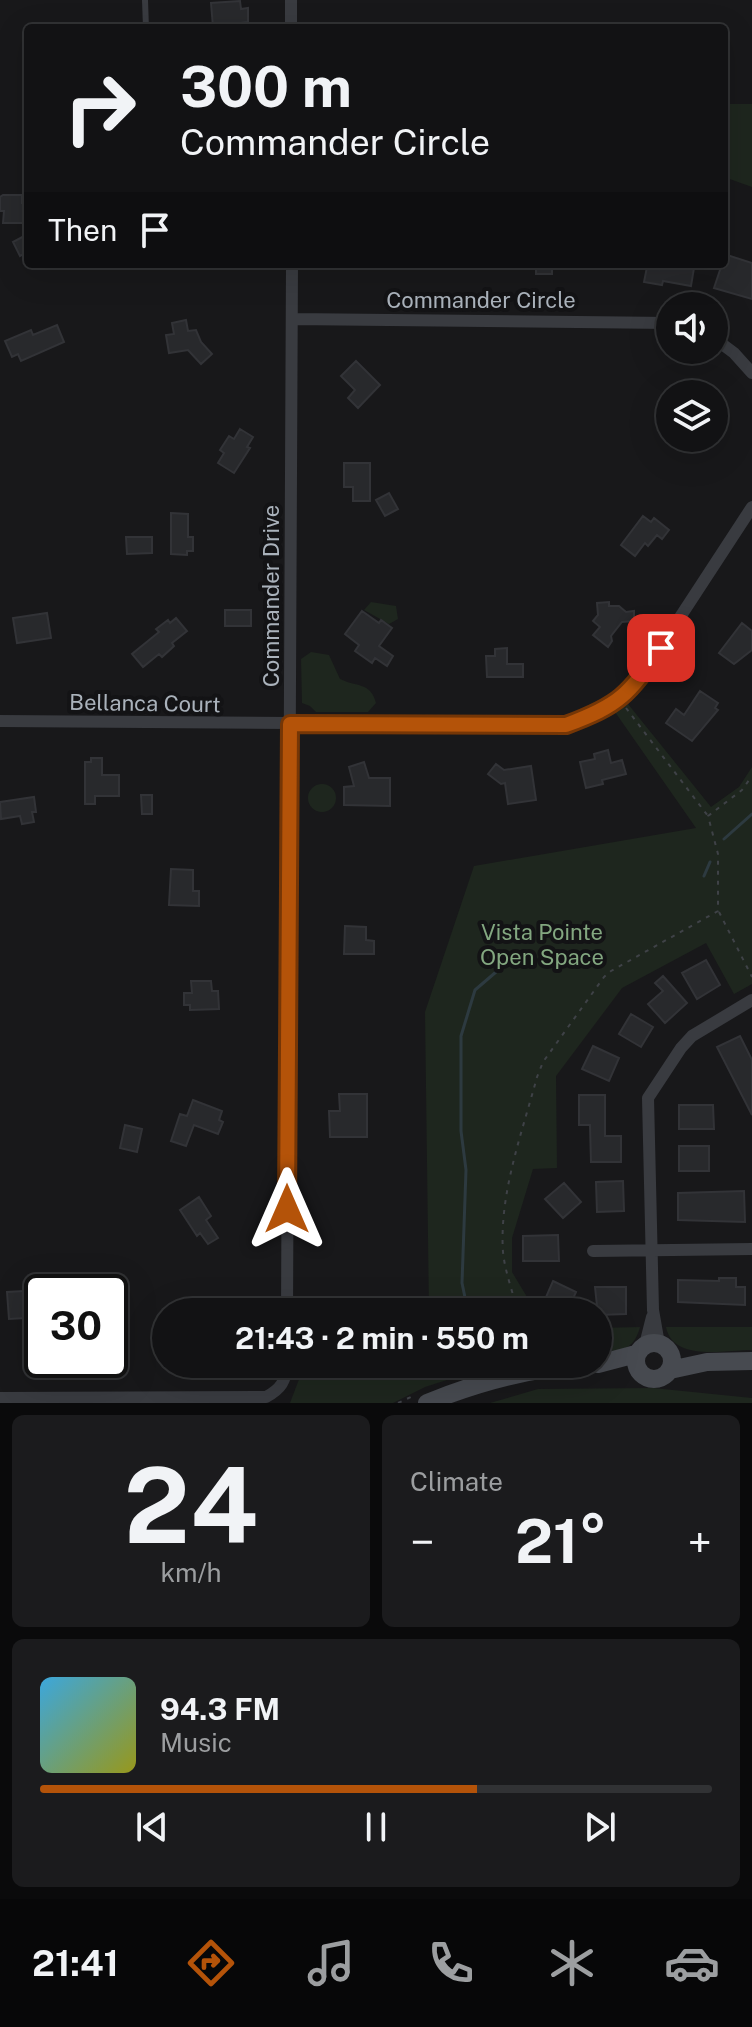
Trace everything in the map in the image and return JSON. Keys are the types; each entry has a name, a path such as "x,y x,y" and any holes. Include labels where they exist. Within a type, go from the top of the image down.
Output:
{"street":[{"path":"291,0 291,24"},
{"name":"Commander Drive","path":"287,1298 292,268"},
{"name":"Commander Circle","path":"292,319 656,323"},
{"path":"728,348 752,373"},
{"path":"290,724 566,725 600,712 620,700 639,680 752,507"},
{"name":"Bellanca Court","path":"0,721 290,724"},
{"path":"656,1353 635,1364 644,1378 662,1378 656,1353 653,1310 648,1098 692,1036 752,1000"},
{"path":"593,1251 752,1249"},
{"path":"612,1361 656,1353 707,1362 752,1361"},
{"path":"612,1367 640,1374"},
{"path":"0,1398 266,1397 280,1388 285,1378"},
{"path":"427,1403 504,1378"}],"lane":[{"path":"145,0 146,24"}],"path":[{"path":"620,700 708,816 718,854 718,911 752,977"},
{"path":"708,816 742,790 752,776"},
{"path":"515,1298 503,1251 508,1189 543,1062 611,971 718,911"}],"green space":[{"path":"728,104 752,104 752,187 728,178"},
{"path":"371,602 396,606 398,619 389,624 364,610"},
{"path":"311,652 329,655 340,679 371,692 376,703 368,712 316,712 302,703 301,659"},
{"name":"Vista Pointe Open Space","path":"628,704 711,807 739,787 752,767 752,984 734,994 706,943 622,988 556,1076 557,1168 533,1169 512,1238 512,1272 528,1298 429,1298 425,1012 474,866 696,828 615,712"},
{"path":"322,784 332,788 336,798 332,808 322,812 312,808 308,798 312,788"},
{"path":"640,1327 630,1345 612,1351 612,1328"},
{"path":"666,1327 752,1327 752,1350 689,1350 671,1338"},
{"path":"299,1378 453,1378 425,1387 393,1403 290,1403"},
{"path":"653,1388 752,1398 752,1403 490,1403 538,1389"}],"building":[{"path":"240,1 241,9 248,8 248,22 213,24 211,3"},
{"path":"22,195 24,223 3,223 0,197"},
{"path":"24,236 24,254 20,256 13,242"},
{"path":"728,255 752,263 752,299 714,288 721,268 728,268"},
{"path":"536,268 552,268 552,274 536,274"},
{"path":"647,268 694,268 691,286 663,281 662,285 644,282"},
{"path":"186,320 188,331 196,330 201,342 212,354 201,364 188,350 169,353 166,335 174,334 172,323"},
{"path":"57,325 64,342 21,361 18,354 12,357 5,341 31,330 33,335"},
{"path":"356,361 380,385 358,408 348,398 355,390 341,376"},
{"path":"240,429 253,437 247,447 250,448 234,473 218,463 224,453 220,450 229,436 234,439"},
{"path":"344,463 370,463 370,501 353,501 353,487 344,487"},
{"path":"389,493 398,509 385,516 376,500"},
{"path":"171,513 188,514 188,537 193,537 193,551 187,551 187,555 171,554"},
{"path":"643,516 651,522 654,518 669,530 662,539 657,535 648,546 645,543 635,556 621,545"},
{"path":"126,537 152,537 152,553 127,554"},
{"path":"609,602 609,606 619,606 626,612 634,611 634,621 622,622 611,636 608,647 593,635 600,627 593,621 598,615 597,603"},
{"path":"225,610 251,610 251,626 225,626"},
{"path":"362,611 392,628 379,646 393,656 387,666 375,658 372,663 355,651 359,645 345,634"},
{"path":"47,613 51,638 17,643 13,618"},
{"path":"176,618 187,631 172,643 174,646 162,657 159,654 143,667 132,654 159,632 156,629"},
{"path":"742,623 752,631 752,650 734,664 719,653"},
{"path":"507,648 507,664 523,664 523,677 487,677 486,656 495,656 495,649"},
{"path":"700,691 718,703 715,708 718,710 692,741 666,723 676,709 684,715"},
{"path":"608,750 611,763 622,760 626,774 586,788 580,762 595,759 594,754"},
{"path":"91,758 102,758 102,775 119,775 119,796 95,796 95,804 85,804 85,762 91,762"},
{"path":"364,762 369,778 390,778 390,806 344,805 344,787 354,786 349,767"},
{"path":"496,764 504,770 531,766 536,800 508,804 505,783 501,784 488,774"},
{"path":"141,795 152,795 152,814 142,814"},
{"path":"34,797 34,822 22,824 20,816 1,819 0,802"},
{"path":"171,869 193,870 193,891 199,891 199,906 169,905"},
{"path":"345,926 366,927 366,940 374,941 374,954 344,954"},
{"path":"706,960 720,985 697,999 682,973"},
{"path":"663,976 687,1003 665,1023 648,1004 663,991 655,983"},
{"path":"191,981 211,981 212,991 218,991 219,1009 190,1010 190,1005 184,1005 184,993 192,993"},
{"path":"631,1014 653,1027 641,1047 619,1034"},
{"path":"740,1036 752,1060 752,1115 717,1047"},
{"path":"593,1046 619,1058 609,1081 582,1069"},
{"path":"339,1094 367,1094 367,1137 330,1137 329,1111 340,1111"},
{"path":"579,1095 605,1095 605,1136 621,1136 621,1162 591,1162 590,1125 579,1125"},
{"path":"193,1100 222,1111 219,1120 223,1122 218,1134 194,1125 186,1146 171,1141 180,1114 187,1116"},
{"path":"679,1105 713,1105 714,1129 679,1129"},
{"path":"125,1125 142,1129 137,1152 120,1148"},
{"path":"679,1146 709,1146 709,1171 679,1171"},
{"path":"623,1181 624,1211 597,1212 596,1182"},
{"path":"564,1183 581,1202 563,1218 545,1199"},
{"path":"744,1191 745,1222 678,1220 678,1193"},
{"path":"199,1197 211,1216 206,1220 218,1238 208,1244 200,1233 197,1236 180,1210"},
{"path":"558,1235 559,1261 523,1261 523,1236"},
{"path":"719,1278 736,1278 736,1287 745,1287 745,1305 678,1302 678,1280 719,1281"},
{"path":"553,1281 576,1292 573,1298 546,1298"},
{"path":"595,1287 626,1287 626,1314 612,1314 612,1298 596,1298"},
{"path":"24,1291 24,1318 9,1319 7,1292"}],"waterway":[{"path":"724,839 752,814"},
{"path":"704,876 710,862"},
{"path":"465,1298 462,1283 466,1170 461,1131 461,1036 475,990 496,972"}],"route":[{"path":"287,1209 290,724 566,725 600,712 620,700 639,680 661,648"}]}
